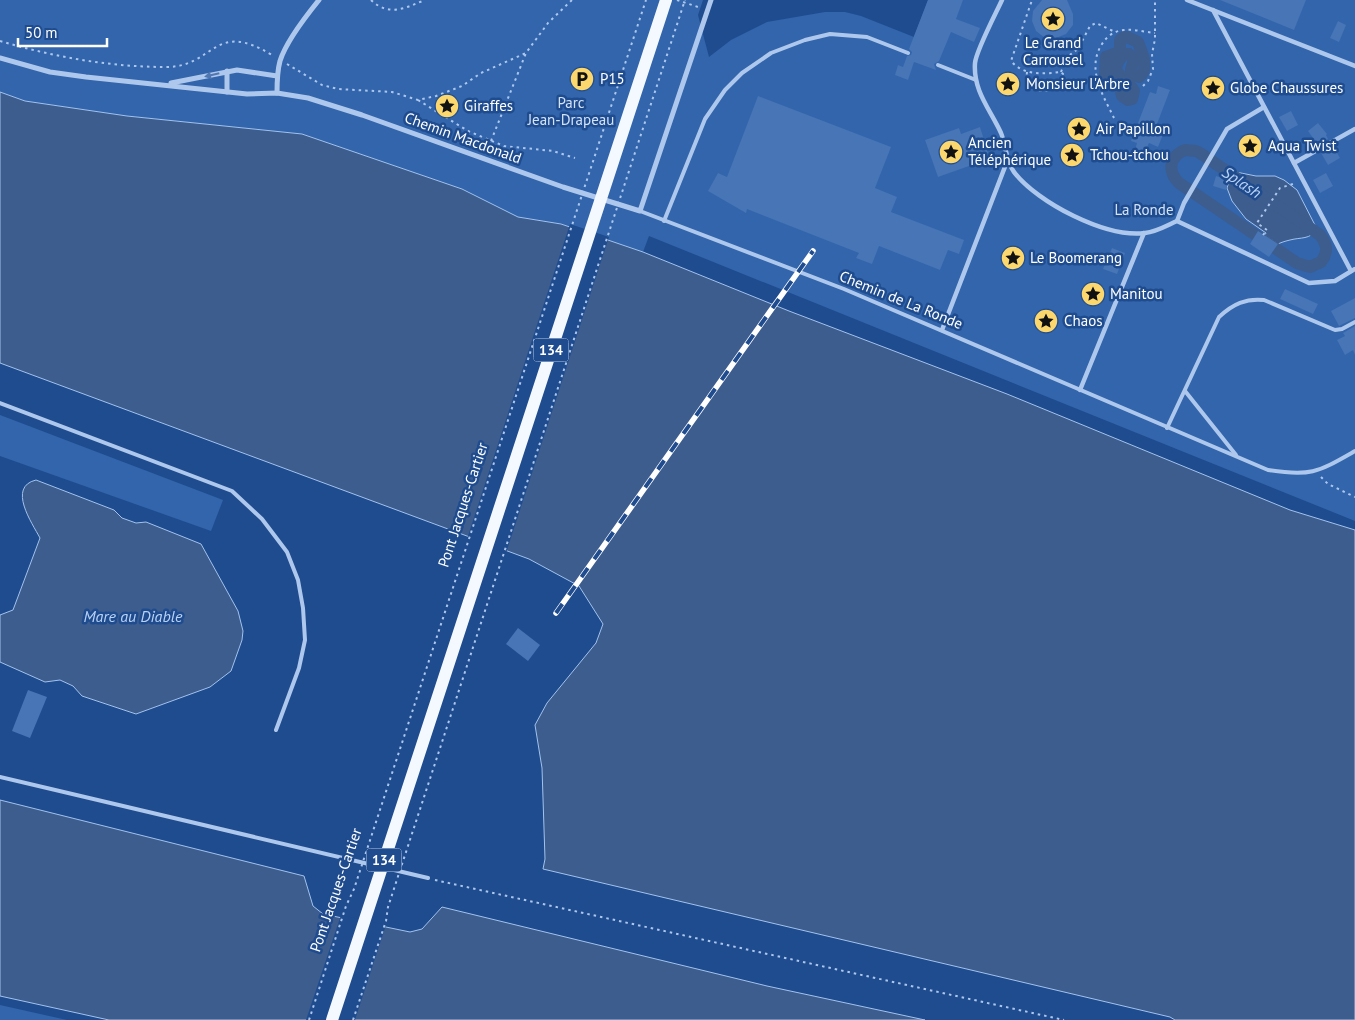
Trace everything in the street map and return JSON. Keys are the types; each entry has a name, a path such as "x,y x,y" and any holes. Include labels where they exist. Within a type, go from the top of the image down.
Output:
{"main road":[{"name":"134","path":"332,1020 666,0"}],"street":[{"path":"277,93 277,76 280,60 297,29 319,0"},
{"path":"640,211 711,0"},
{"path":"1002,0 975,61 976,80 986,107 1001,133 1013,171 1025,184 1060,210 1077,218 1128,233 1144,233 1157,230 1176,221 1227,129 1264,107"},
{"path":"1188,0 1355,66"},
{"path":"1176,221 1309,283 1335,281 1353,270 1303,182 1213,10"},
{"name":"Chemin Macdonald","path":"0,58 51,72 86,77 248,94 277,93 308,98 362,115 563,187 640,211"},
{"name":"Chemin Macdonald","path":"165,84 237,70 277,76"},
{"path":"227,72 227,92"},
{"path":"1294,163 1355,129"},
{"path":"942,330 1008,158"},
{"path":"1080,390 1144,233"}],"lane":[{"path":"664,221 705,119 725,90 771,53 806,40 830,34 866,38 908,53"},
{"path":"938,65 976,80"},
{"name":"Chemin de La Ronde","path":"640,211 942,330 1268,470 1291,474 1316,472 1355,451"},
{"path":"1168,428 1219,317 1239,302 1253,298 1264,300 1335,330 1355,322"},
{"path":"1185,391 1237,457"},
{"path":"0,403 232,490 262,519 287,552 298,580 303,608 305,640 299,668 276,730"},
{"path":"0,777 428,878"}],"path":[{"path":"371,0 378,7 390,10 402,9 425,0"},
{"path":"491,141 526,53 548,23 572,0"},
{"name":"Pont Jacques-Cartier","path":"309,1020 464,558 646,0"},
{"path":"677,0 700,8"},
{"path":"353,1020 386,921 388,907 685,0"},
{"path":"1032,0 1011,61 1027,72 1035,74 1061,72"},
{"path":"1143,86 1148,81 1152,69 1155,0"},
{"path":"1027,72 1026,82 1030,87 1046,91 1058,87 1067,57 1078,50 1090,26 1096,23 1115,32"},
{"path":"1114,118 1099,87 1095,64 1096,56 1104,41 1115,32 1128,30 1155,33"},
{"path":"0,41 36,52 79,60 166,67 179,66 219,45 233,41 241,42 258,47 322,85 338,89 392,92 418,100 468,131 504,146 552,151 575,158"},
{"path":"418,100 452,91 481,73 526,53"},
{"path":"1262,235 1267,230 1257,223 1280,188 1303,182"},
{"path":"1316,472 1328,484 1355,497"},
{"path":"428,878 1064,1020"}],"green space":[{"name":"La Ronde","path":"0,0 703,0 698,15 709,57 731,40 767,22 825,12 845,12 861,16 914,37 928,0 1355,0 1355,521 649,236 643,252 561,224 518,217 465,190 302,134 127,116 25,101 0,92"},
{"path":"0,415 223,500 211,531 0,456"},
{"path":"0,1005 67,1020 0,1020"}],"water":[{"path":"0,92 25,101 127,116 302,134 462,189 518,217 561,224 643,252 789,311 1007,394 1290,510 1355,530 1355,1020 1175,1020 1170,1017 543,869 545,859 542,768 535,725 547,703 596,643 603,624 579,586 529,559 0,363"},
{"path":"1236,172 1256,176 1275,176 1284,180 1297,190 1317,229 1308,237 1278,244 1265,235 1266,233 1246,219 1232,201 1227,188"},
{"name":"Mare au Diable","path":"36,480 114,510 122,518 136,523 146,522 201,544 238,611 243,631 242,640 231,671 210,687 136,714 82,696 73,686 60,680 45,682 0,662 0,615 13,610 40,538 24,506 22,497 23,490 28,484"},
{"path":"0,800 304,876 313,906 323,914 410,932 422,929 442,907 767,986 925,1020 109,1020 0,996"}],"pier":[{"path":"570,224 609,237 506,553 467,539"},
{"path":"341,915 386,925 355,1020 306,1020"}],"building":[{"path":"928,0 963,0 956,19 980,28 974,42 951,32 939,61 934,64 936,70 914,62 908,80 895,75 898,65 903,67 907,56 911,55 912,52 909,49"},
{"path":"1042,0 1067,0 1073,14 1073,25 1066,34 1056,38 1045,38 1036,31 1032,21 1033,11"},
{"path":"1220,0 1306,0 1294,30"},
{"path":"1338,21 1346,25 1339,42 1330,38"},
{"path":"1158,86 1170,90 1157,124 1166,127 1158,147 1149,143 1143,157 1134,153 1137,143 1131,141 1150,92 1156,94"},
{"path":"758,96 891,147 875,188 897,197 891,212 964,240 959,254 948,250 940,270 879,246 872,264 856,258 859,253 747,209 746,213 708,191 718,173 727,177"},
{"path":"1291,111 1298,125 1287,131 1279,117"},
{"path":"1318,123 1327,134 1328,139 1318,145 1308,131"},
{"path":"980,127 988,153 970,159 972,165 938,177 925,140 959,128 961,134"},
{"path":"1333,146 1340,158 1328,165 1321,153"},
{"path":"1326,173 1333,186 1320,193 1313,180"},
{"path":"1216,176 1229,180 1226,190 1213,186"},
{"path":"1258,231 1278,244 1269,257 1250,244"},
{"path":"1112,248 1125,253 1117,274 1103,269"},
{"path":"1285,289 1318,304 1313,314 1280,299"},
{"path":"1355,298 1355,318 1339,326 1331,311"},
{"path":"1355,326 1355,355 1353,350 1345,355 1337,340 1345,336 1343,333"},
{"path":"518,628 540,645 528,661 506,644"},
{"path":"28,690 47,697 30,738 12,731"}],"waterway":[{"path":"1124,37 1138,42 1145,65 1139,77 1133,74 1131,70 1134,59 1129,54 1124,54 1119,61 1117,66 1118,74 1134,91 1132,99 1128,100 1122,96 1119,83 1105,73 1106,57 1117,53 1120,49 1120,40 1124,37"},
{"name":"Splash","path":"1185,150 1200,153 1320,235 1325,242 1326,249 1321,262 1310,267 1297,263 1179,183 1173,174 1172,165 1175,157 1185,150"}],"railway":[{"path":"556,613 813,251"}],"place":[{"name":"Le Grand Carrousel","path":"1053,19"},
{"name":"P15","path":"582,79"},
{"name":"Monsieur l'Arbre","path":"1008,84"},
{"name":"Globe Chaussures","path":"1213,88"},
{"name":"Giraffes","path":"447,106"},
{"name":"Air Papillon","path":"1079,129"},
{"name":"Aqua Twist","path":"1250,146"},
{"name":"Ancien Téléphérique","path":"951,152"},
{"name":"Tchou-tchou","path":"1072,155"},
{"name":"Le Boomerang","path":"1013,258"},
{"name":"Manitou","path":"1093,294"},
{"name":"Chaos","path":"1046,321"}],"park label":[{"name":"Parc Jean-Drapeau","path":"571,112"}]}
